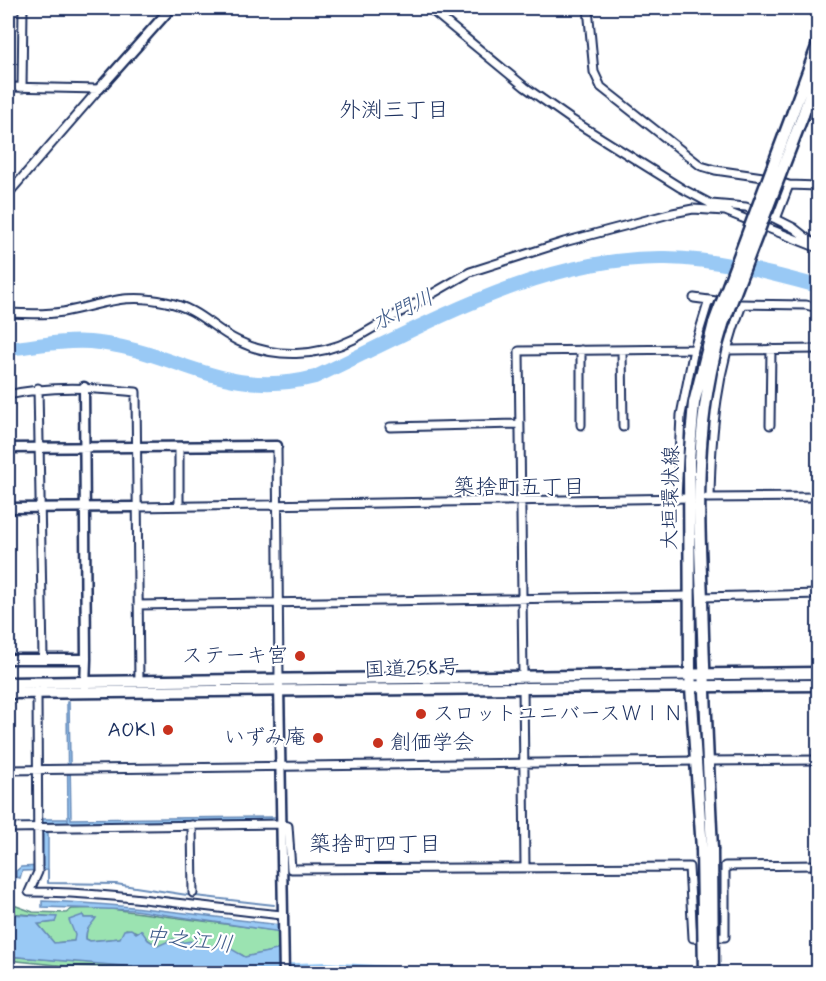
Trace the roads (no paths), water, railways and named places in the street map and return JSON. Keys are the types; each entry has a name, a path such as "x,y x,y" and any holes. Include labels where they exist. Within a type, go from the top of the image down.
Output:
{"main road":[{"name":"大垣環状線","path":"704,974 707,761 700,498 689,460 694,403 719,324 798,113 819,44"},
{"name":"大垣環状線","path":"798,113 819,72"},
{"name":"大垣環状線","path":"700,498 689,596 690,673 695,761 707,849 713,974"},
{"name":"国道258号","path":"8,683 279,692 690,673 819,673"},
{"name":"国道258号","path":"8,693 37,693 139,681 279,679 691,687 819,684"}],"street":[{"path":"22,88 23,8"},
{"path":"8,194 171,8"},
{"path":"429,8 525,87 572,120 711,207 819,248"},
{"path":"588,8 594,72 601,87 701,165 715,170 764,177 789,186 819,186"},
{"path":"8,87 99,89"},
{"path":"776,219 789,186"},
{"path":"8,313 55,313 118,298 134,297 189,308 237,341 261,350 283,353 316,352 339,347 470,272 564,242 673,213 711,207 746,207 794,228 819,248"},
{"path":"694,298 742,305 796,305 819,308"},
{"path":"677,498 681,415 694,349 709,300"},
{"path":"700,498 727,350 742,305"},
{"path":"525,867 519,351 694,349"},
{"path":"770,425 771,349"},
{"path":"727,350 819,349"},
{"path":"581,350 581,425"},
{"path":"622,350 623,427"},
{"path":"84,387 85,687"},
{"path":"8,395 38,388 84,387 136,392 139,681"},
{"path":"38,388 43,658"},
{"path":"390,428 519,424"},
{"path":"8,448 277,446 280,824 284,974"},
{"path":"178,506 179,447"},
{"path":"8,508 819,497"},
{"path":"702,597 819,594"},
{"path":"138,605 689,596"},
{"path":"8,658 86,658"},
{"path":"37,693 37,770 43,827 38,872 29,892 105,894 282,917"},
{"path":"707,761 819,760"},
{"path":"8,770 695,761"},
{"path":"8,828 280,824 288,826 291,869 689,867 693,938 725,937 725,866 819,865"},
{"path":"192,825 193,893"}],"water":[{"path":"67,702 69,702 71,819 274,817 272,820 48,823 48,870 22,871 20,878 16,877 16,871 21,867 42,866 43,819 68,819"},
{"path":"42,901 132,907 281,925 281,932 134,910 42,907"},
{"path":"8,914 57,917 55,922 38,924 54,943 74,941 75,935 69,920 83,915 84,918 96,918 86,932 86,939 90,941 120,938 124,930 131,929 136,933 141,930 148,940 158,946 173,939 179,943 191,941 193,946 201,944 207,948 221,943 245,957 281,949 281,973 215,974 8,956"}],"waterway":[{"name":"水門川","path":"8,349 90,342 120,346 226,378 253,383 282,383 315,377 485,297 574,268 619,260 685,259 743,268 818,286"},
{"path":"8,824 34,823"},
{"path":"48,870 48,883 116,884 274,905"},
{"path":"8,882 15,881 16,877"},
{"name":"中之江川","path":"271,971 324,969 407,974"}],"place":[{"name":"ステーキ宮","path":"300,656"},
{"name":"スロットユニバースＷＩＮ","path":"421,714"},
{"name":"AOKI","path":"168,730"},
{"name":"いずみ庵","path":"318,738"},
{"name":"創価学会","path":"378,743"}],"district":[{"name":"外渕三丁目","path":"394,111"},
{"name":"築捨町五丁目","path":"519,488"},
{"name":"築捨町四丁目","path":"375,845"}]}
